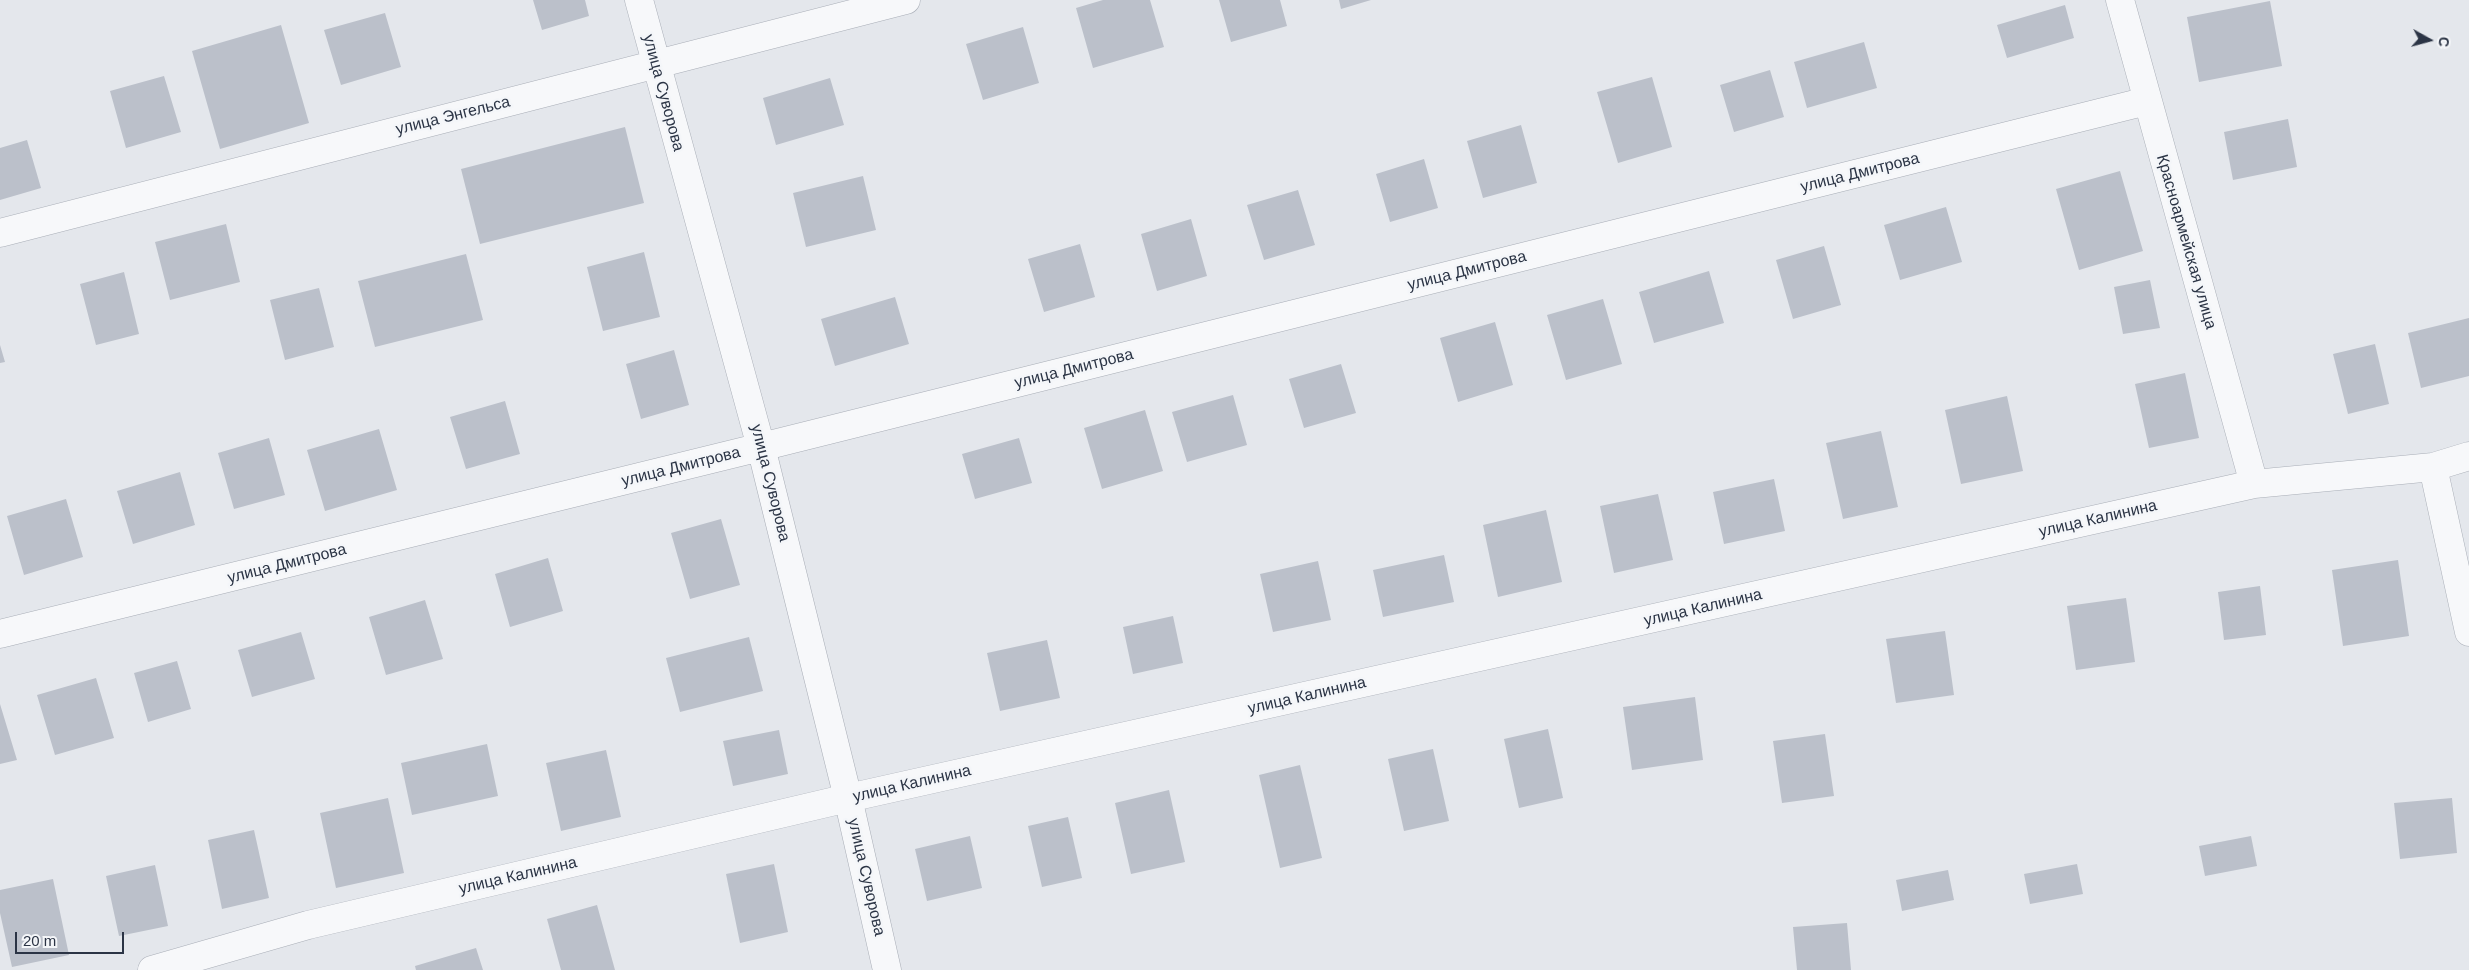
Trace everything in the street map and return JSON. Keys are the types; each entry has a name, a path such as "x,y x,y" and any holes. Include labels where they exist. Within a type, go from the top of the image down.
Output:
{"street":[{"name":"улица Суворова","path":"639,0 761,447 848,798 887,970"},
{"name":"улица Энгельса","path":"0,233 906,0"},
{"name":"Красноармейская улица","path":"2120,0 2254,484"},
{"name":"улица Дмитрова","path":"0,634 761,447 2147,101"},
{"name":"улица Калинина","path":"152,970 308,924 848,798 2254,484 2433,467 2469,456"},
{"path":"2433,467 2469,632"}],"building":[{"path":"533,0 585,0 589,16 542,30"},
{"path":"1103,0 1150,0 1164,47 1093,68 1076,8"},
{"path":"1219,0 1280,0 1287,26 1231,42"},
{"path":"1339,0 1371,0 1341,9"},
{"path":"2270,1 2282,66 2199,82 2187,17"},
{"path":"2065,5 2074,38 2007,58 1997,25"},
{"path":"385,13 401,67 341,85 324,30"},
{"path":"281,25 309,123 220,149 192,51"},
{"path":"1023,27 1039,83 983,100 966,44"},
{"path":"1864,42 1877,88 1807,108 1794,62"},
{"path":"1770,70 1784,117 1734,132 1720,85"},
{"path":"164,76 181,132 126,148 110,91"},
{"path":"1652,77 1672,147 1618,163 1597,92"},
{"path":"830,78 844,125 776,145 763,98"},
{"path":"2288,119 2297,167 2233,180 2224,132"},
{"path":"1521,125 1537,183 1483,198 1467,141"},
{"path":"625,127 644,203 480,244 461,169"},
{"path":"27,140 41,188 0,200 0,148"},
{"path":"1424,159 1438,208 1390,222 1376,174"},
{"path":"2120,171 2143,251 2079,270 2056,189"},
{"path":"863,176 876,230 806,247 793,193"},
{"path":"1298,190 1315,245 1264,260 1247,205"},
{"path":"1946,207 1962,262 1900,280 1884,225"},
{"path":"1191,219 1207,276 1157,291 1141,234"},
{"path":"226,224 240,282 170,300 155,242"},
{"path":"1080,244 1095,297 1044,312 1028,259"},
{"path":"1824,246 1841,305 1793,319 1776,260"},
{"path":"644,252 660,317 603,331 587,267"},
{"path":"466,254 483,320 375,347 358,281"},
{"path":"1709,271 1724,323 1654,343 1639,292"},
{"path":"124,272 139,334 96,345 80,284"},
{"path":"2150,280 2160,328 2123,334 2114,287"},
{"path":"319,288 334,347 285,360 270,300"},
{"path":"895,297 909,344 835,366 821,319"},
{"path":"1603,299 1622,364 1566,380 1547,315"},
{"path":"2469,318 2469,376 2421,388 2408,333"},
{"path":"1495,322 1513,385 1458,402 1440,338"},
{"path":"2375,344 2389,404 2348,414 2333,354"},
{"path":"0,345 5,362 0,363"},
{"path":"674,350 689,405 641,419 626,364"},
{"path":"1341,364 1356,413 1304,428 1289,379"},
{"path":"2185,373 2199,438 2149,448 2135,384"},
{"path":"1233,395 1247,445 1187,462 1172,412"},
{"path":"2007,396 2023,471 1961,484 1945,410"},
{"path":"505,401 520,454 466,469 450,417"},
{"path":"1145,410 1163,471 1102,489 1084,428"},
{"path":"379,429 397,490 325,511 307,450"},
{"path":"1881,431 1898,507 1843,519 1826,443"},
{"path":"269,438 285,495 234,509 218,453"},
{"path":"1019,438 1032,483 975,499 962,454"},
{"path":"180,472 195,525 133,544 117,491"},
{"path":"1774,479 1785,531 1724,544 1713,492"},
{"path":"1658,494 1673,560 1614,573 1600,506"},
{"path":"66,499 83,557 24,575 7,516"},
{"path":"1546,510 1562,582 1498,597 1483,525"},
{"path":"721,519 740,585 690,599 671,533"},
{"path":"1444,555 1454,602 1383,617 1373,570"},
{"path":"548,558 563,611 510,627 495,574"},
{"path":"2398,560 2409,636 2343,646 2332,570"},
{"path":"1318,561 1331,620 1273,632 1260,574"},
{"path":"2260,586 2266,635 2224,640 2218,592"},
{"path":"2126,598 2135,662 2076,670 2067,606"},
{"path":"425,600 443,659 386,675 369,617"},
{"path":"1173,616 1183,663 1133,674 1123,627"},
{"path":"1945,631 1954,695 1896,703 1886,639"},
{"path":"301,632 315,679 252,697 238,650"},
{"path":"749,637 763,691 680,712 666,658"},
{"path":"1047,640 1060,698 1000,711 987,653"},
{"path":"177,661 191,709 148,722 134,673"},
{"path":"96,678 114,738 55,755 37,695"},
{"path":"1695,697 1703,760 1632,770 1623,707"},
{"path":"0,704 17,760 0,764"},
{"path":"1548,729 1563,798 1519,808 1504,739"},
{"path":"779,730 788,774 733,786 723,741"},
{"path":"1825,734 1834,796 1782,803 1773,741"},
{"path":"487,744 498,796 412,815 401,763"},
{"path":"1433,749 1449,821 1404,831 1388,759"},
{"path":"606,750 621,817 561,831 546,763"},
{"path":"1300,765 1322,858 1280,868 1259,775"},
{"path":"1169,790 1185,862 1131,874 1115,803"},
{"path":"388,798 404,873 336,888 320,813"},
{"path":"2452,798 2457,853 2400,859 2394,803"},
{"path":"1068,817 1082,878 1042,887 1028,826"},
{"path":"254,830 269,898 222,909 208,840"},
{"path":"970,836 982,888 927,901 915,849"},
{"path":"2251,836 2257,866 2205,876 2199,846"},
{"path":"774,864 788,932 740,943 726,874"},
{"path":"2077,864 2083,894 2030,904 2024,874"},
{"path":"155,865 168,926 119,936 106,876"},
{"path":"1948,870 1954,900 1902,911 1896,880"},
{"path":"53,879 69,955 12,967 0,913 0,890"},
{"path":"597,905 615,970 561,970 547,919"},
{"path":"1847,923 1851,970 1797,970 1793,927"},
{"path":"476,948 483,970 416,970 415,966"}]}
